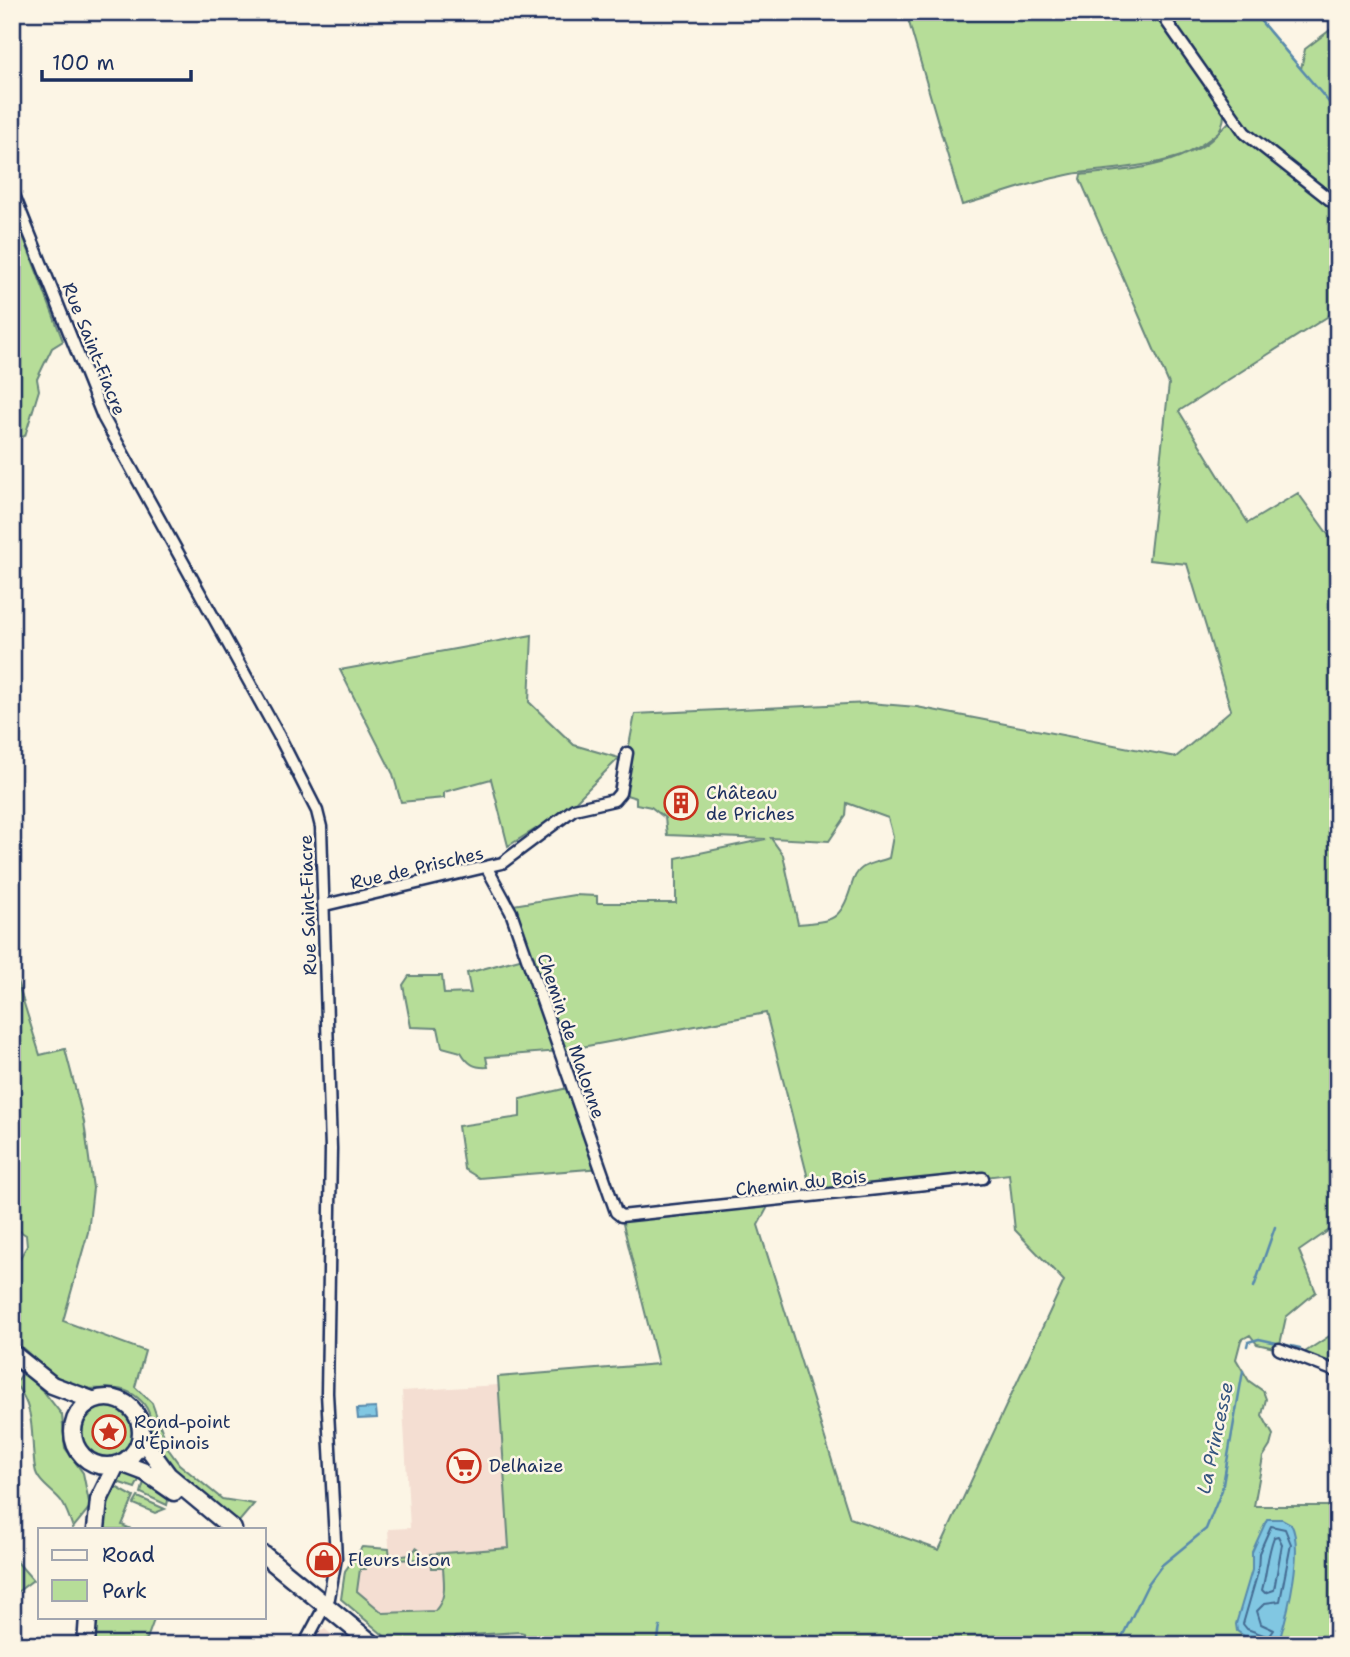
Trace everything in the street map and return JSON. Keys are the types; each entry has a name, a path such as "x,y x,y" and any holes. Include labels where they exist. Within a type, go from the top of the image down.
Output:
{"main road":[{"path":"12,1353 52,1385 92,1401"},
{"path":"52,1385 74,1422 75,1443 88,1460 96,1465 118,1464 161,1482 216,1528"},
{"path":"74,1422 81,1409 92,1401 103,1397 124,1401 138,1417 141,1438 168,1475 232,1528"},
{"path":"99,1500 118,1464 136,1450 141,1438"},
{"path":"88,1460 99,1500 96,1528"},
{"path":"266,1557 359,1645"},
{"path":"266,1565 374,1645"},
{"path":"86,1645 88,1618"}],"street":[{"path":"1160,12 1245,133 1338,206"},
{"name":"Rue Saint-Fiacre","path":"12,190 103,417 279,736 317,811 323,841 331,1149 327,1393 337,1558 334,1584 304,1645"},
{"name":"Rue de Prisches","path":"325,905 502,863 574,809 614,800 620,793 627,753"},
{"name":"Chemin de Malonne","path":"487,868 511,912 616,1212 621,1216"},
{"name":"Chemin du Bois","path":"621,1216 984,1178"},
{"path":"1279,1349 1338,1373"}],"shaded area":[{"path":"498,1385 509,1548 443,1567 443,1602 435,1611 383,1613 357,1590 360,1569 366,1561 390,1560 388,1529 410,1528 402,1391"},
{"path":"325,1629 344,1645 313,1645 320,1630"}],"green space":[{"path":"906,12 1156,12 1224,110 1220,129 1207,143 1187,154 1136,166 1058,177 962,205"},
{"path":"1160,12 1253,12 1301,69 1305,49 1338,24 1338,310 1179,411 1248,523 1298,493 1338,548 1338,1224 1299,1251 1316,1292 1286,1317 1279,1349 1257,1344 1250,1335 1241,1340 1236,1359 1249,1381 1263,1391 1266,1399 1262,1415 1273,1435 1263,1457 1254,1506 1334,1506 1338,1522 1338,1620 1324,1642 1328,1645 524,1645 524,1633 520,1632 456,1636 450,1645 395,1645 341,1599 345,1571 362,1547 389,1549 390,1557 412,1555 416,1548 419,1550 419,1559 367,1561 366,1569 360,1569 357,1591 383,1613 435,1611 443,1596 444,1580 443,1568 432,1568 431,1554 509,1548 498,1377 658,1364 621,1216 770,1203 758,1225 850,1518 939,1550 1064,1281 1015,1230 1009,1174 813,1198 766,1013 560,1051 486,1057 488,1067 483,1067 475,1066 466,1060 461,1052 442,1047 438,1028 411,1027 403,985 409,976 442,976 444,994 471,993 467,973 527,957 507,906 574,895 597,896 597,903 676,903 676,858 766,839 667,835 665,818 651,807 636,804 636,798 620,793 635,714 869,703 917,707 1176,757 1231,710 1187,564 1149,560 1169,384 1080,179 1081,175 1145,167 1181,156 1216,135 1233,118","holes":["847,803 888,818 893,836 889,858 868,865 856,874 843,907 834,917 798,924 783,855 771,838 829,841 846,816"]},
{"path":"12,207 63,341 52,348 37,379 39,390 25,436 12,439"},
{"path":"532,635 529,702 574,745 619,758 568,809 508,846 491,779 444,792 444,798 401,802 393,774 340,670"},
{"path":"12,965 40,1055 65,1049 84,1122 93,1188 88,1232 63,1321 145,1351 135,1387 152,1403 169,1450 179,1464 222,1499 254,1504 238,1523 193,1489 171,1467 153,1440 148,1410 138,1398 122,1390 88,1389 71,1385 48,1370 12,1339 12,1271 27,1246 26,1235 12,1226 16,1214 12,1208"},
{"path":"572,1087 601,1168 479,1178 464,1169 458,1126 520,1117 520,1099"},
{"path":"1337,1331 1338,1372 1299,1356"},
{"path":"23,1373 44,1392 62,1415 65,1448 83,1473 90,1507 73,1528 62,1502 36,1473 30,1414 15,1384"},
{"path":"108,1406 118,1408 126,1414 132,1422 132,1442 126,1450 118,1456 108,1458 98,1456 90,1450 84,1442 82,1432 84,1422 90,1414 98,1408"},
{"path":"122,1472 141,1476 135,1488 114,1481"},
{"path":"145,1478 169,1496 167,1505 141,1493"},
{"path":"112,1485 134,1497 122,1525 129,1528 104,1528"},
{"path":"138,1497 165,1509 155,1513 134,1504"},
{"path":"12,1556 33,1580 12,1596"},
{"path":"96,1618 155,1618 147,1639 134,1645 93,1645"}],"water":[{"path":"376,1408 377,1418 358,1419 357,1409"},
{"path":"1267,1519 1282,1519 1291,1524 1296,1548 1293,1580 1280,1638 1264,1642 1241,1634 1237,1631 1236,1624 1252,1570 1252,1552"}],"waterway":[{"name":"La Princesse","path":"1253,12 1338,113"},
{"path":"1254,1287 1275,1227"},
{"path":"1247,1346 1248,1342 1259,1339 1300,1348"},
{"name":"La Princesse","path":"1118,1645 1148,1584 1162,1565 1206,1529 1222,1490 1243,1371"},
{"path":"657,1645 660,1627"}],"place":[{"name":"Château de Priches","path":"681,803"},
{"name":"Rond-point d'Épinois","path":"109,1432"},
{"name":"Delhaize","path":"464,1466"},
{"name":"Fleurs Lison","path":"324,1560"}]}
